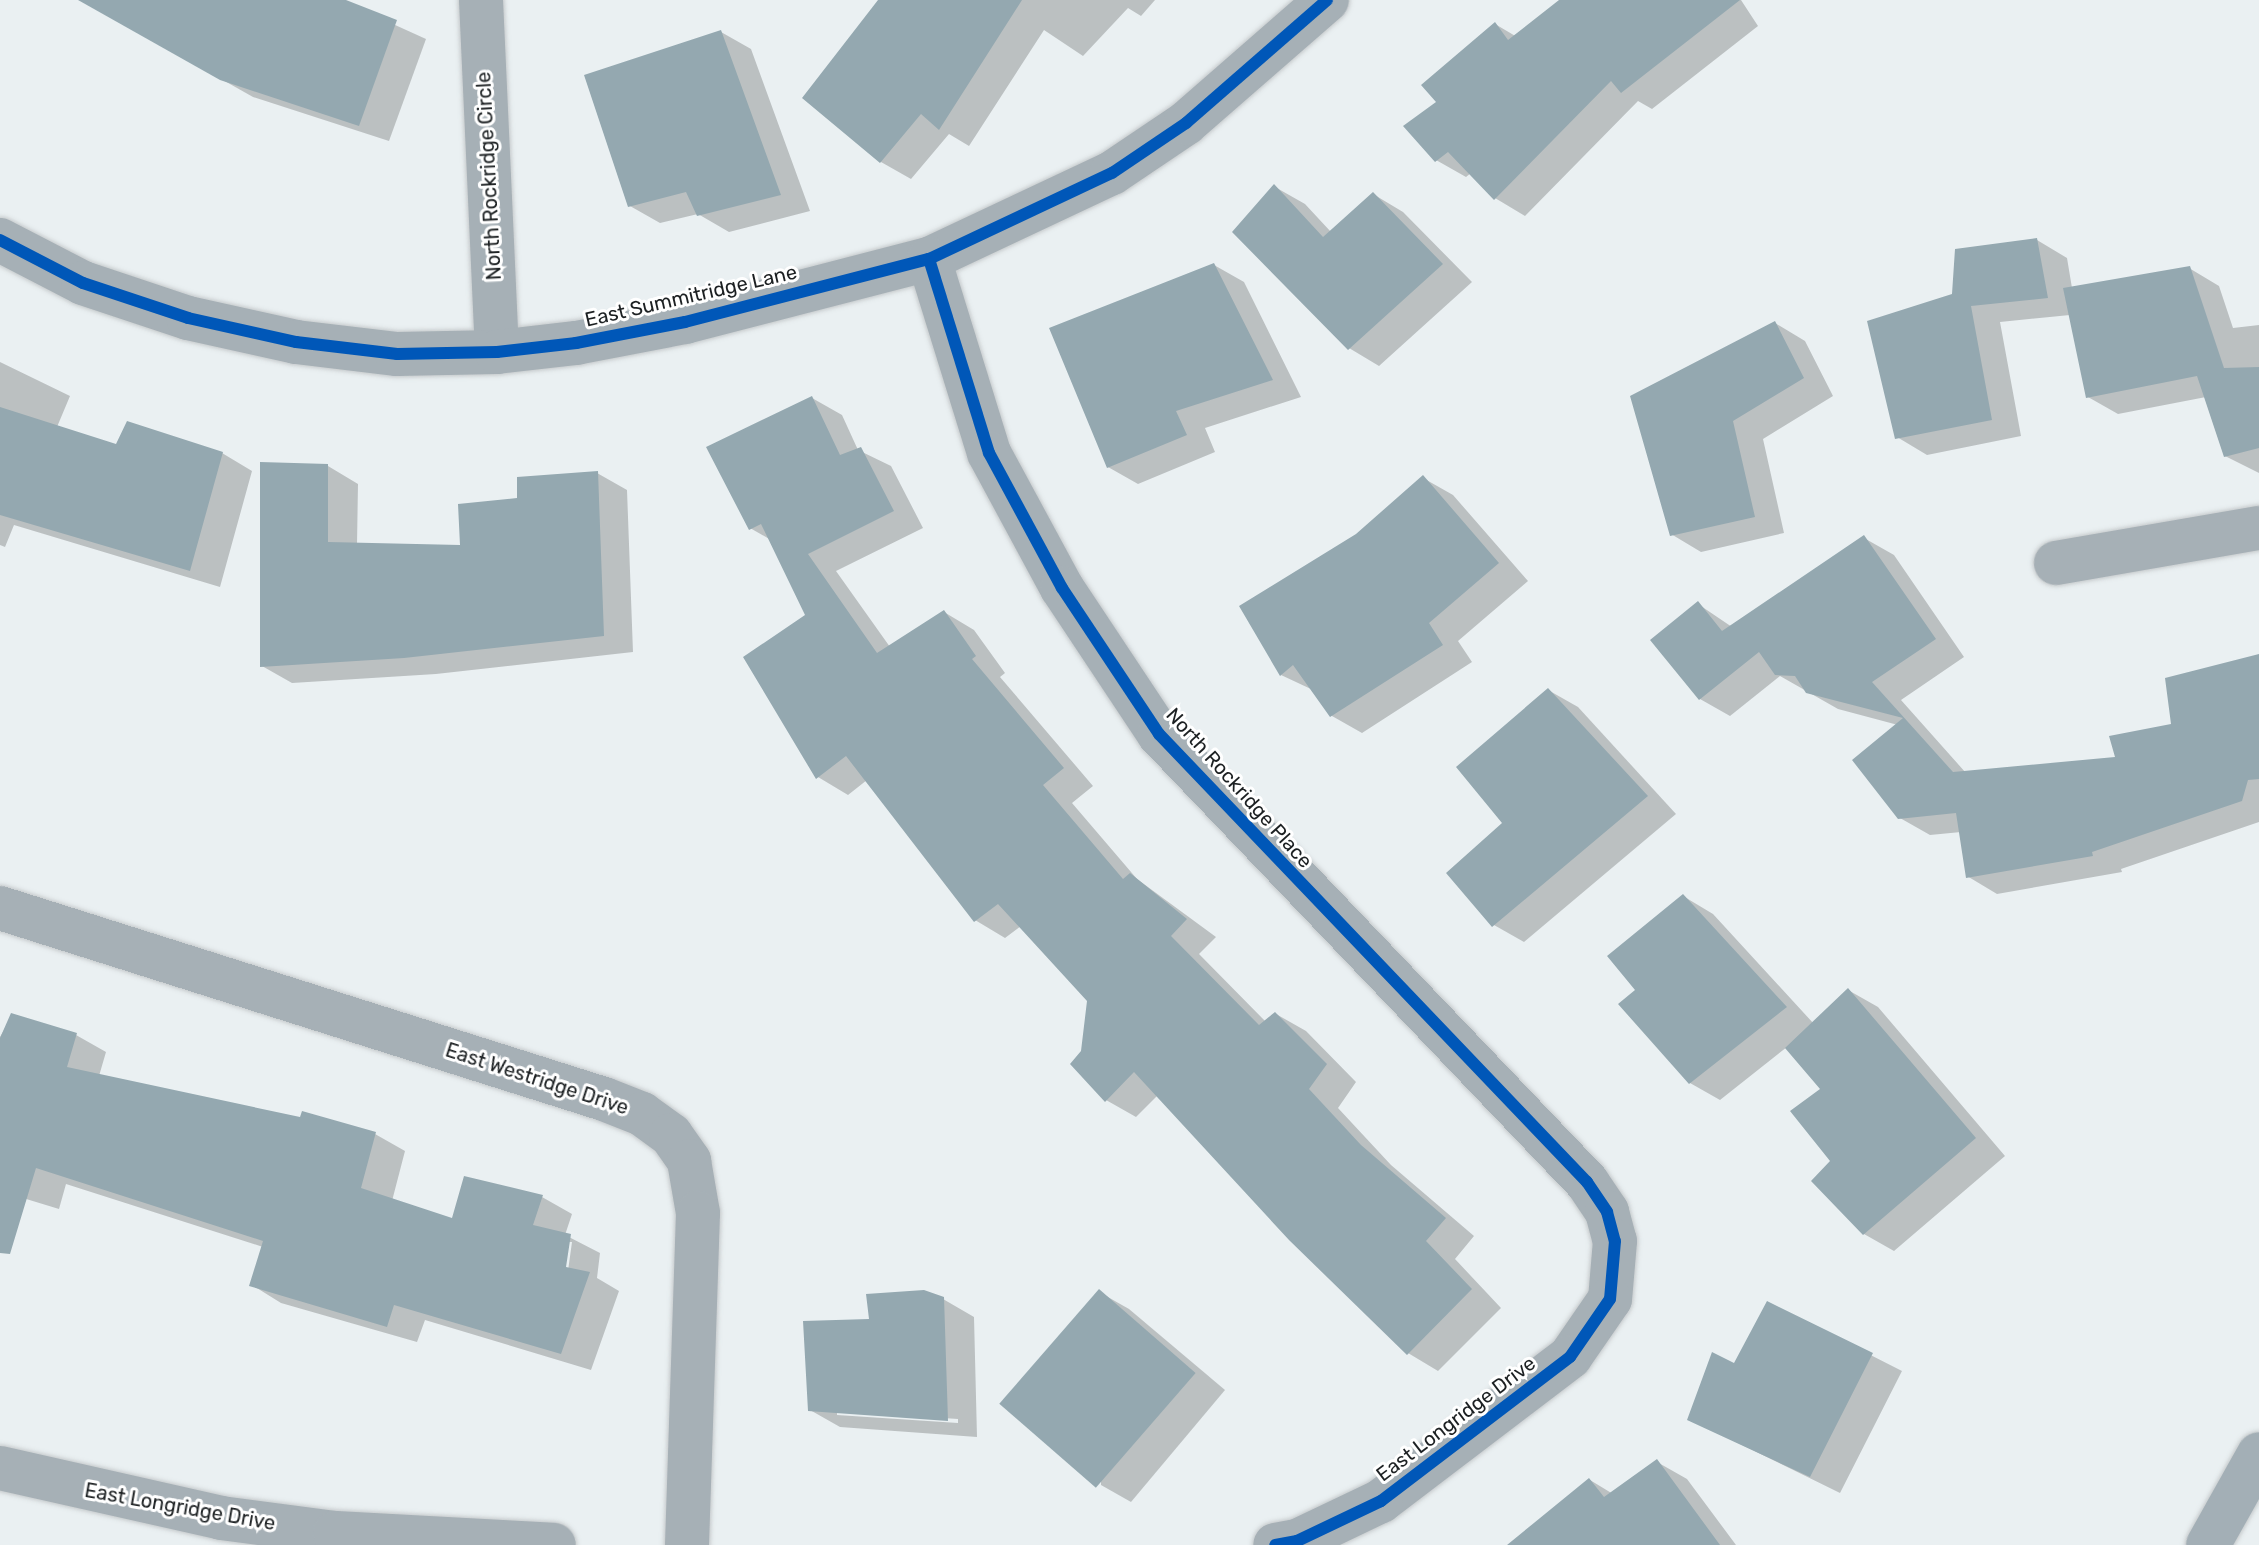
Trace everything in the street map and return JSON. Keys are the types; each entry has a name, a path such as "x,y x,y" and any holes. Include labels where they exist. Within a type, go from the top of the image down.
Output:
{"street":[{"name":"North Rockridge Circle","path":"481,0 497,352"},
{"name":"East Summitridge Lane","path":"0,240 83,283 188,318 296,342 397,354 497,352 685,322 929,259 1112,173 1186,123 1327,0"},
{"name":"North Rockridge Place","path":"929,259 989,453 1062,588 1159,734 1587,1182 1607,1212 1615,1241 1614,1274"},
{"path":"2056,563 2259,528"},
{"name":"East Westridge Drive","path":"0,908 604,1099 642,1114 671,1135 689,1161 698,1213 687,1545"},
{"name":"East Longridge Drive","path":"1275,1545 1297,1541 1381,1501 1570,1357 1610,1299 1614,1274"},
{"path":"2208,1545 2259,1454"},
{"name":"East Longridge Drive","path":"0,1468 221,1518 335,1533 554,1545"}],"building":[{"path":"78,0 346,0 397,20 359,126 220,80"},
{"path":"878,0 1022,0 939,130 921,114 880,163 802,98"},
{"path":"1559,0 1740,0 1621,93 1611,81 1494,200 1448,152 1435,162 1403,126 1436,102 1421,85 1495,22 1508,40"},
{"path":"721,30 781,195 697,216 686,192 628,207 584,75"},
{"path":"1274,184 1323,237 1373,192 1443,264 1348,350 1232,232"},
{"path":"2037,238 2048,298 1971,306 1992,420 1895,439 1867,321 1952,294 1955,249"},
{"path":"1214,263 1273,380 1176,411 1187,435 1107,468 1049,328"},
{"path":"2190,266 2224,368 2259,367 2259,448 2224,457 2197,376 2086,398 2063,288"},
{"path":"1775,321 1804,378 1733,421 1755,517 1670,536 1630,396"},
{"path":"812,396 840,455 861,447 894,511 808,554 877,653 944,610 976,656 972,659 1064,768 1043,785 1123,879 1130,873 1187,919 1171,936 1259,1025 1275,1012 1327,1064 1309,1089 1361,1145 1446,1218 1426,1241 1472,1289 1407,1355 1289,1240 1134,1072 1105,1102 1070,1064 1081,1051 1087,1001 998,904 974,922 846,756 816,779 743,657 805,615 761,524 749,530 706,447"},
{"path":"0,407 116,444 127,421 223,452 190,571 0,515"},
{"path":"260,462 328,464 328,542 460,545 458,504 517,498 517,477 598,471 604,636 404,658 260,667"},
{"path":"1423,475 1499,563 1429,623 1443,645 1330,717 1293,665 1280,676 1239,606 1356,534"},
{"path":"1864,535 1936,639 1872,682 1953,772 2115,757 2109,736 2171,724 2165,678 2259,654 2259,779 2248,780 2242,801 2092,852 2093,856 1966,878 1956,813 1898,819 1852,760 1903,718 1806,693 1795,676 1775,675 1759,652 1699,700 1650,640 1698,601 1722,631"},
{"path":"1548,688 1648,796 1492,927 1446,873 1502,823 1456,767"},
{"path":"1683,894 1787,1007 1689,1084 1618,1004 1635,990 1607,956"},
{"path":"1848,988 1976,1138 1863,1235 1811,1181 1830,1161 1790,1111 1820,1089 1785,1048"},
{"path":"11,1013 77,1033 67,1067 300,1117 302,1111 376,1132 361,1188 452,1218 464,1176 543,1195 533,1225 571,1234 566,1267 590,1272 561,1354 394,1305 387,1327 249,1286 263,1241 36,1168 10,1254 0,1253 0,1038"},
{"path":"1099,1289 1196,1373 1096,1488 999,1404"},
{"path":"924,1290 944,1297 948,1421 808,1411 803,1321 869,1319 866,1294"},
{"path":"1767,1301 1873,1353 1810,1477 1687,1420 1712,1352 1734,1363"},
{"path":"1657,1459 1720,1545 1507,1545 1589,1478 1604,1497"}],"cycle path":[{"path":"0,240 83,283 188,318 296,342 397,354 497,352 576,343 685,322 929,259 1112,173 1186,123 1327,0"},
{"path":"929,259 989,453 1062,588 1159,734 1587,1182 1607,1212 1615,1241 1610,1299 1570,1357 1381,1501 1297,1541 1275,1545"}]}
